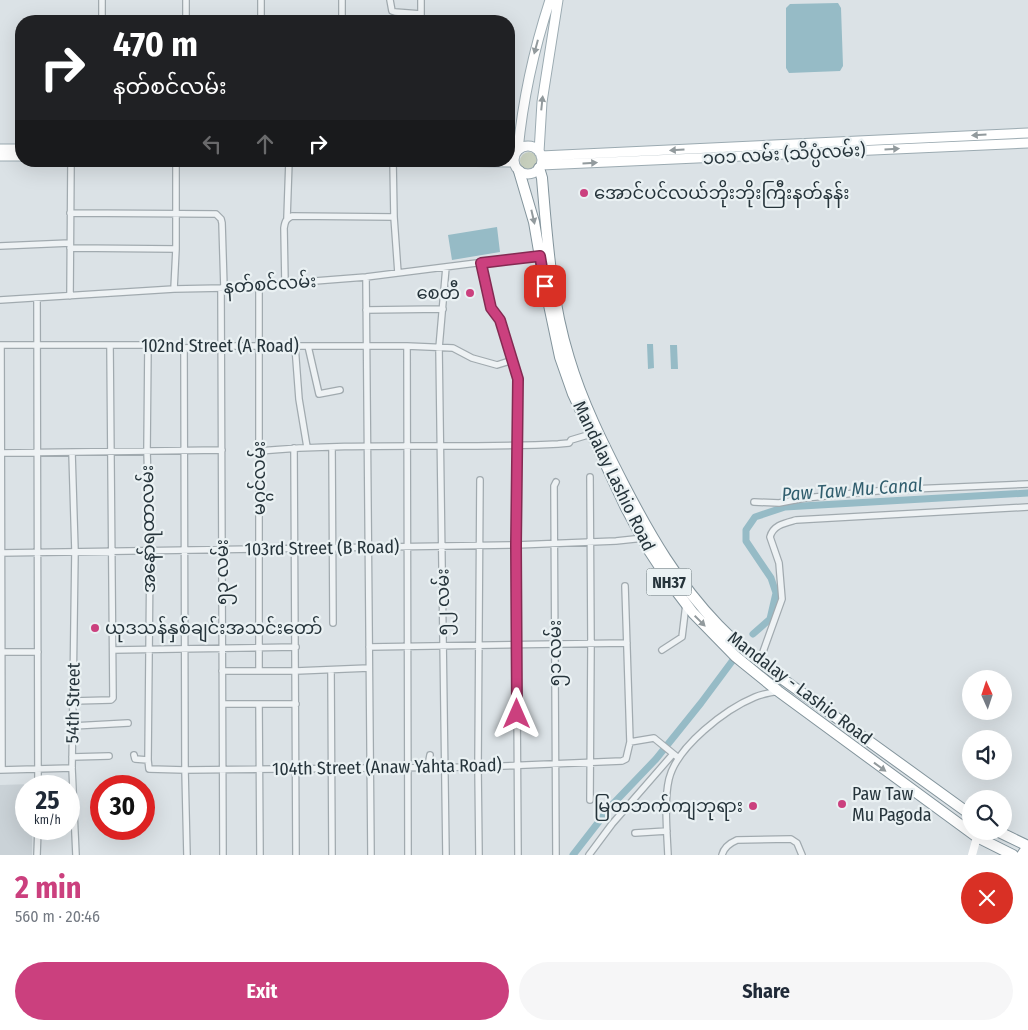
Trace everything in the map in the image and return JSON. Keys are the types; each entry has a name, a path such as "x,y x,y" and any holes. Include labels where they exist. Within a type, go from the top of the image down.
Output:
{"highway":[{"name":"Mandalay Lashio Road","path":"515,158 534,222 560,358 591,434 626,508 647,537 671,584 693,613 735,656 754,672 962,822"},
{"name":"Mandalay - Lashio Road","path":"540,160 550,267 568,357 581,393 608,455 647,537 679,579 719,626 760,662 962,808"},
{"path":"1012,838 1028,846 1022,855"},
{"name":"Mandalay Lashio Road","path":"989,840 1013,855"}],"main road":[{"path":"515,158 529,73 550,0"},
{"path":"515,158 530,174 540,160 542,102 558,0"},
{"name":"၁၀၁ လမ်း (သိပ္ပံလမ်း)","path":"540,160 1028,133"},
{"name":"၁၀၁ လမ်း (သိပ္ပံလမ်း)","path":"540,160 1028,143"},
{"path":"515,158 527,146 536,148 540,160"},
{"path":"0,149 15,149"},
{"path":"0,156 15,156"},
{"path":"972,855 977,840"}],"street":[{"path":"102,0 102,15"},
{"path":"186,0 186,15"},
{"path":"261,0 261,15"},
{"path":"342,0 342,15"},
{"path":"390,0 392,11 421,14 421,0"},
{"path":"70,296 71,167"},
{"path":"174,289 176,167"},
{"path":"285,283 284,228 287,218 289,167"},
{"path":"393,167 398,273"},
{"path":"70,213 176,214"},
{"name":"၅၃ လမ်း","path":"176,214 212,213 221,219 223,855"},
{"path":"287,218 292,216 394,217"},
{"path":"0,246 176,249"},
{"name":"နတ်စင်လမ်း","path":"0,300 174,289 259,286 366,277 540,256"},
{"path":"481,263 491,308 500,320 518,379 516,545 518,855"},
{"name":"၅၂ လမ်း","path":"446,267 439,348 446,855"},
{"path":"366,277 371,855"},
{"name":"မဂ္ဂင်လမ်း","path":"259,286 259,670"},
{"path":"37,298 38,775"},
{"path":"366,310 443,309"},
{"path":"73,701 112,700 110,345"},
{"name":"102nd Street (A Road)","path":"1,346 110,345 184,348 221,346 407,346 453,348 484,362 497,364 513,360"},
{"path":"1,346 1,770 72,768"},
{"name":"အနော်ရထာလမ်း","path":"148,346 147,451 150,550 148,760 149,767 152,770"},
{"path":"294,346 299,399 307,448"},
{"path":"308,346 319,394 340,390"},
{"path":"407,346 408,855"},
{"path":"184,348 187,855"},
{"path":"259,451 368,446 517,446 568,443 571,440 591,434"},
{"path":"332,447 333,623"},
{"path":"294,448 296,855"},
{"path":"0,453 222,450"},
{"name":"54th Street","path":"72,453 75,551 72,768 76,855"},
{"path":"590,477 589,543 592,644 590,800"},
{"path":"479,855 480,480"},
{"name":"၅၁ လမ်း","path":"556,482 554,486 556,855"},
{"path":"754,502 779,503 804,498 887,490 1028,484"},
{"path":"754,672 760,662 782,599 779,562 770,537 770,534 776,527 796,520 1028,507"},
{"name":"103rd Street (B Road)","path":"1,552 442,547 589,543 647,537"},
{"path":"626,586 630,742 651,737 657,739 680,758"},
{"path":"662,650 682,637 686,604"},
{"path":"369,647 627,643"},
{"path":"113,650 296,648"},
{"path":"1,652 38,652"},
{"path":"222,671 296,671 369,668"},
{"path":"332,670 332,855"},
{"path":"668,855 668,785 673,768 689,745 715,720 757,696 778,691"},
{"path":"223,704 296,704"},
{"path":"259,704 261,768 260,855"},
{"path":"73,726 128,723"},
{"name":"104th Street (Anaw Yahta Road)","path":"152,770 408,766 478,767 590,763 622,761 626,759 630,742"},
{"path":"589,855 612,824 673,754"},
{"path":"134,755 135,758 148,760"},
{"path":"428,766 430,755"},
{"path":"72,757 109,756"},
{"path":"635,833 667,831"},
{"path":"722,855 723,850 729,843 737,840 777,839 791,839 797,843 802,854"},
{"path":"37,855 38,840"}],"shaded area":[{"path":"0,785 15,785 15,840 32,840 32,855 0,855"}],"green space":[{"path":"529,152 535,155 538,161 535,167 529,170 523,167 520,161 523,155"}],"water":[{"path":"838,3 841,8 843,66 840,71 789,73 786,68 786,8 790,4"},
{"path":"497,227 500,252 452,260 448,235"},
{"path":"647,344 653,344 654,368 648,369"},
{"path":"670,345 677,345 678,369 671,369"}],"waterway":[{"name":"Paw Taw Mu Canal","path":"753,634 770,619 776,593 771,578 746,541 746,530 755,517 785,507 1028,493"},
{"path":"573,855 611,806 656,759 733,660"}],"place":[{"name":"အောင်ပင်လယ်ဘိုးဘိုးကြီးနတ်နန်း","path":"584,193"},
{"name":"စေတီ","path":"470,293"},
{"name":"ယုဒသန်နှစ်ချင်းအသင်းတော်","path":"95,628"},
{"name":"Paw Taw Mu Pagoda","path":"842,804"},
{"name":"မြတဘက်ကျဘုရား","path":"753,806"}],"route":[{"path":"517,714 516,545 518,379 500,320 491,308 481,263 540,256 545,286"}]}
